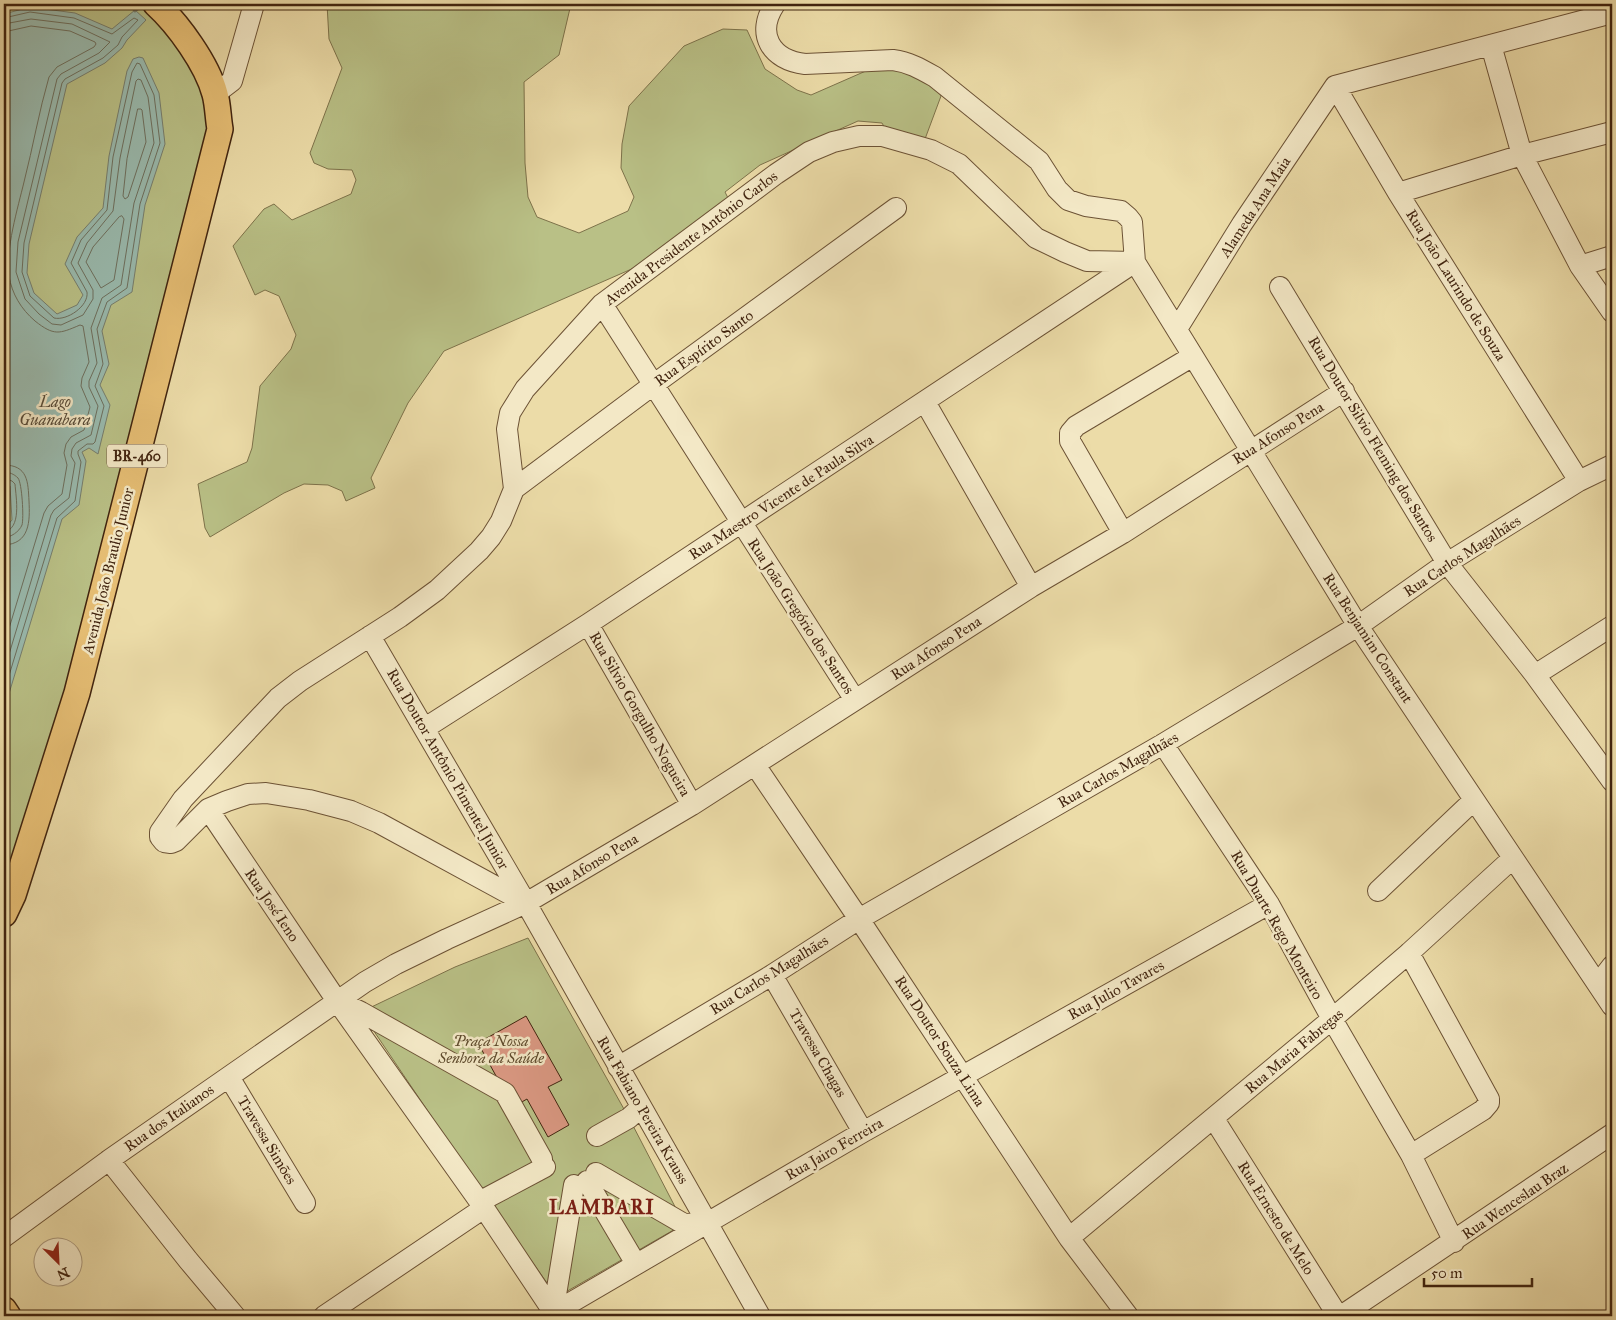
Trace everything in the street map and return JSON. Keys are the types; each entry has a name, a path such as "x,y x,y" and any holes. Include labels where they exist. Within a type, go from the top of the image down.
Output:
{"main road":[{"name":"Avenida João Braulio Junior","path":"4,914 13,895 78,694 220,129 215,94 193,48 157,5"},
{"path":"4,1310 8,1316"}],"street":[{"path":"215,94 232,80 254,4"},
{"path":"776,4 767,20 767,36 772,48 779,57 791,63 805,64 893,60 905,61 919,67 935,77 1038,161 1057,190 1068,200 1086,206 1121,211 1128,217 1132,222 1135,262"},
{"path":"1335,86 1612,13"},
{"path":"1491,45 1522,155 1580,266 1612,312"},
{"name":"Rua João Laurindo de Souza","path":"1335,86 1398,193 1579,481"},
{"name":"Alameda Ana Maia","path":"1177,329 1242,224 1335,86"},
{"path":"1398,193 1522,155 1612,132"},
{"name":"Avenida Presidente Antônio Carlos","path":"208,809 176,841 164,842 160,837 160,832 183,799 262,714 300,681 400,617 437,590 479,551 491,537 501,521 514,489 507,428 510,413 525,389 602,304 776,174 809,152 832,142 859,136 882,136 905,141 931,150 959,164 1036,238 1088,261 1135,262"},
{"name":"Rua Espírito Santo","path":"514,489 896,208"},
{"path":"1580,266 1612,256"},
{"name":"Rua Benjamim Constant","path":"1135,262 1358,626 1612,1006"},
{"name":"Rua Maestro Vicente de Paula Silva","path":"425,728 588,624 1135,262"},
{"name":"Rua Doutor Silvio Fleming dos Santos","path":"1280,287 1448,563 1535,675 1612,781"},
{"name":"Rua João Gregório dos Santos","path":"602,304 855,700"},
{"path":"1123,533 1070,441 1070,433 1076,426 1193,356"},
{"name":"Rua Afonso Pena","path":"526,903 692,805 1031,587 1123,533 1344,391"},
{"path":"925,402 1031,587"},
{"name":"Rua Carlos Magalhães","path":"618,1067 772,975 859,919 1163,744 1358,626 1448,563 1579,481 1612,465"},
{"name":"Rua Silvio Gorgulho Nogueira","path":"588,624 692,805"},
{"path":"1535,675 1612,626"},
{"name":"Rua Doutor Antônio Pimentel Junior","path":"370,636 526,903"},
{"name":"Rua Duarte Rego Monteiro","path":"1163,744 1269,904 1332,1019 1411,1155 1454,1242"},
{"name":"Rua Doutor Souza Lima","path":"755,765 1069,1238 1128,1316"},
{"path":"208,809 248,794 266,793 309,800 351,811 387,828 526,903"},
{"path":"1378,891 1474,800"},
{"name":"Rua José Ieno","path":"208,809 336,1000"},
{"name":"Rua Maria Fabregas","path":"1069,1238 1332,1019 1513,858"},
{"path":"336,1000 396,964 526,903"},
{"name":"Rua Fabiano Pereira Krauss","path":"526,903 760,1316"},
{"name":"Rua Julio Tavares","path":"962,1076 1269,904"},
{"path":"1409,952 1489,1099 1489,1103 1483,1110 1411,1155"},
{"path":"1598,984 1612,966"},
{"name":"Travessa Chagas","path":"772,975 863,1132"},
{"path":"324,1316 543,1163 505,1093 361,1012 336,1000"},
{"path":"336,1000 482,1205 552,1315"},
{"name":"Rua dos Italianos","path":"4,1237 109,1160 336,1000"},
{"name":"Rua Jairo Ferreira","path":"707,1223 962,1076"},
{"name":"Travessa Simões","path":"229,1077 305,1203"},
{"path":"597,1136 629,1118 641,1107"},
{"name":"Rua Ernesto de Melo","path":"1214,1119 1340,1316"},
{"name":"Rua Wenceslau Braz","path":"1340,1316 1454,1242 1612,1134"},
{"path":"109,1160 235,1316"},
{"path":"552,1315 586,1180"},
{"path":"586,1180 684,1224 707,1223"},
{"path":"586,1180 636,1264"},
{"path":"552,1315 707,1223"}],"green space":[{"path":"4,4 156,4 178,28 220,129 4,914"},
{"path":"327,4 571,4 559,55 524,82 525,163 528,197 537,217 579,233 628,211 634,197 621,168 622,144 629,106 684,46 723,29 747,30 765,69 797,90 811,95 900,56 928,67 941,96 925,139 887,132 882,123 858,121 760,165 725,192 730,202 650,261 444,351 408,403 371,478 375,488 346,501 342,491 328,485 304,484 284,493 210,537 205,528 198,484 247,462 252,448 260,386 291,349 296,335 279,296 265,290 255,295 233,246 264,209 274,204 292,220 351,194 356,180 352,170 328,169 314,163 310,153 342,68 329,39"},
{"name":"Praça Nossa Senhora da Saúde","path":"528,938 629,1118 684,1224 557,1297 479,1187 361,1012 455,967"}],"water":[{"name":"Lago Guanabara","path":"30,7 75,13 112,29 135,10 146,20 122,48 105,63 67,84 29,244 27,273 34,293 57,314 77,305 83,295 65,264 77,237 103,208 109,156 127,71 133,59 143,58 159,93 165,144 145,205 132,292 111,305 102,331 109,364 100,385 110,405 98,454 89,448 82,452 86,461 79,505 62,519 4,710 4,529 12,520 10,486 4,482 4,14"}],"building":[{"path":"526,1016 562,1080 548,1087 569,1125 548,1137 527,1099 513,1107 478,1043"}],"waterway":[{"path":"135,10 142,4"}],"district":[{"name":"LAMBARI","path":"602,1207"}]}
